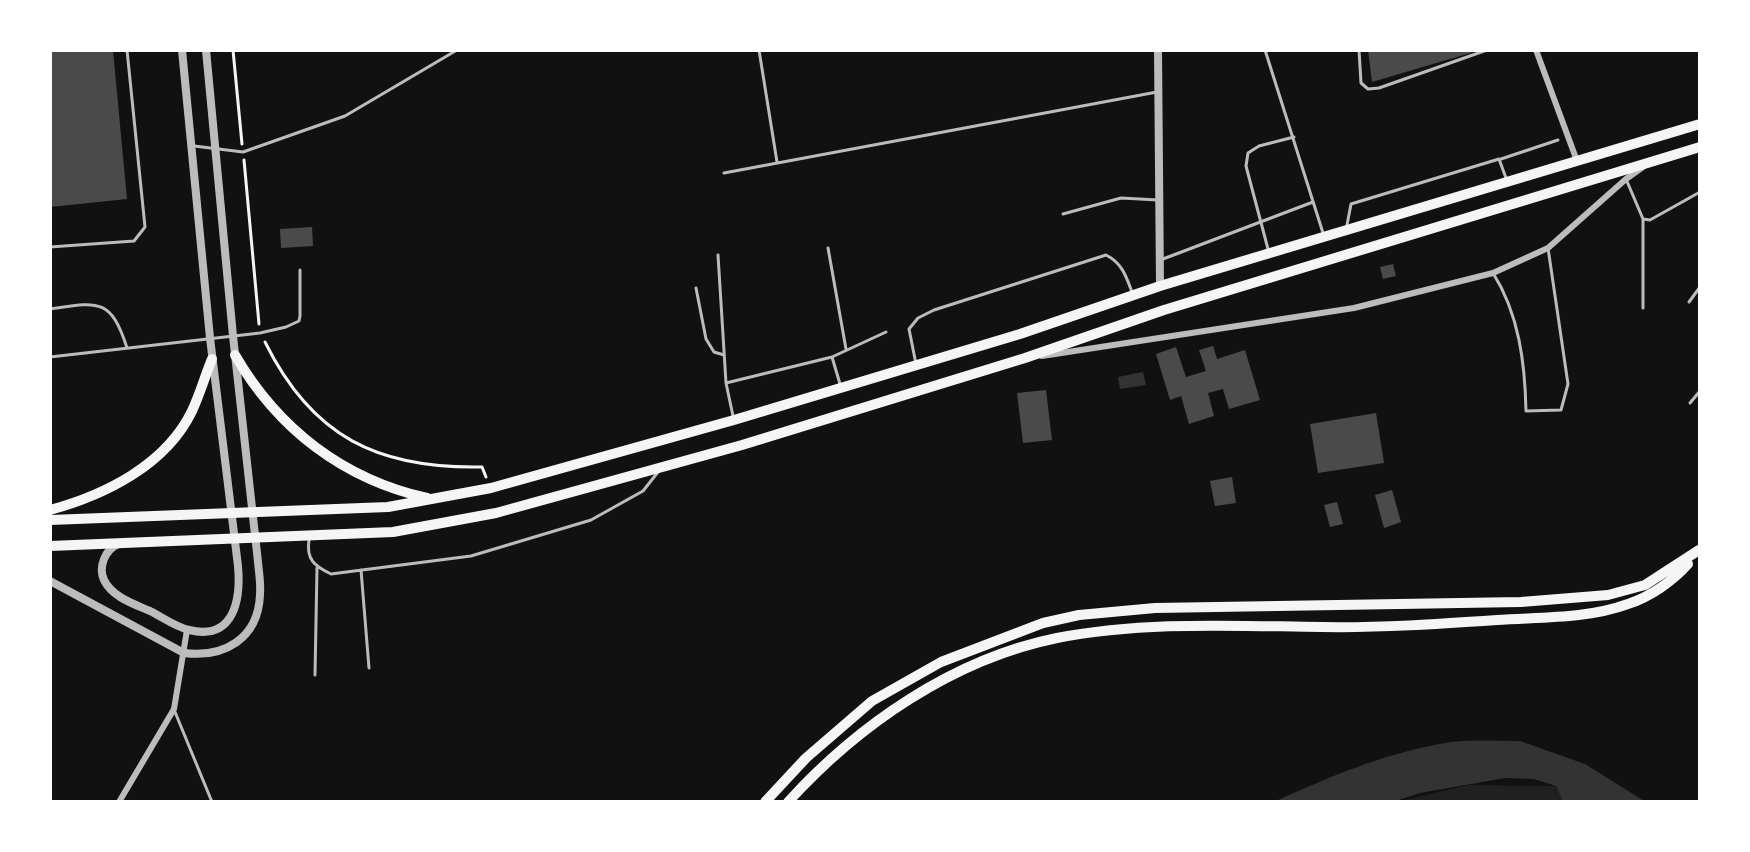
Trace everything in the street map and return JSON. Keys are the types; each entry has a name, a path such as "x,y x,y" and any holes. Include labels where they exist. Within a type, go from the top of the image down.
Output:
{"main road":[{"path":"50,520 388,507 491,488 734,420 1020,334 1160,286 1700,124"},
{"path":"50,546 393,532 496,513 660,468 1025,358 1164,310 1700,147"},
{"path":"235,355 274,411 326,456 377,483 433,499"},
{"path":"50,510 94,496 129,477 156,456 177,435 191,412 212,359"},
{"path":"765,802 806,758 872,701 904,680 976,646 1043,623 1090,613 1155,608 1521,602 1608,595 1645,585 1700,550"},
{"path":"788,802 832,757 886,714 967,669 1005,653 1054,639 1111,629 1180,625 1415,625 1571,615 1612,609 1639,600 1684,569 1700,550"}],"street":[{"path":"123,542 112,546 102,567 103,579 119,596 187,630 218,628 236,609 240,591 212,359 182,50"},
{"path":"50,581 184,653 206,656 228,648 244,636 256,617 261,595 206,50"},
{"path":"1158,50 1160,286"},
{"path":"1536,50 1577,161"},
{"path":"1025,358 1354,308 1493,273 1548,248 1626,179 1650,162"},
{"path":"119,802 174,709 187,630"}],"lane":[{"path":"50,247 134,241 145,227 127,50"},
{"path":"190,145 243,152 345,116 457,50"},
{"path":"759,50 777,162"},
{"path":"1265,50 1325,237"},
{"path":"1359,50 1361,83 1368,89 1379,88 1487,50"},
{"path":"724,173 1157,92"},
{"path":"1270,253 1246,166 1248,153 1259,146 1294,137"},
{"path":"1347,230 1351,204 1558,140"},
{"path":"1499,159 1507,182"},
{"path":"1626,179 1643,219 1643,308"},
{"path":"1643,219 1650,220 1700,192"},
{"path":"1063,214 1121,198 1158,200"},
{"path":"1160,260 1313,202"},
{"path":"828,248 846,349"},
{"path":"1493,273 1508,297 1525,367 1526,411 1561,410 1568,384 1548,248"},
{"path":"718,255 726,383 734,420"},
{"path":"916,365 909,329 918,318 1091,258 1106,255 1116,260 1125,272 1133,295"},
{"path":"50,357 260,333 286,327 299,321 300,270"},
{"path":"1689,302 1700,287"},
{"path":"696,288 706,339 714,352 724,355"},
{"path":"50,309 89,303 110,311 119,323 127,348"},
{"path":"726,383 832,357 886,332"},
{"path":"832,357 842,387"},
{"path":"1690,403 1700,391"},
{"path":"317,568 331,574 471,556 591,520 643,491 660,468"},
{"path":"310,536 307,552 317,568 315,675"},
{"path":"361,570 369,668"},
{"path":"174,709 212,802"}],"path":[{"path":"233,50 260,333 289,385 322,421 345,439 397,459 447,467 482,467 491,488"}],"shaded area":[{"path":"1143,372 1146,385 1120,389 1118,377"},
{"path":"1463,741 1520,741 1585,764 1646,802 1563,802 1556,786 1534,779 1505,778 1420,793 1392,802 1274,802 1358,767 1423,747"},
{"path":"1469,785 1556,786 1563,802 1396,802"}],"building":[{"path":"50,50 113,50 127,199 50,207"},
{"path":"1368,50 1477,50 1477,51 1372,82"},
{"path":"312,227 313,246 281,248 280,229"},
{"path":"1393,264 1396,276 1383,279 1380,267"},
{"path":"1213,346 1217,359 1245,350 1260,400 1229,409 1223,389 1208,393 1214,416 1189,424 1181,396 1170,400 1156,354 1176,347 1186,377 1206,371 1199,350"},
{"path":"1046,390 1052,440 1023,443 1017,393"},
{"path":"1376,413 1384,463 1318,473 1310,424"},
{"path":"1232,477 1236,503 1215,506 1210,481"},
{"path":"1392,490 1401,522 1384,528 1375,495"},
{"path":"1337,502 1343,524 1330,527 1324,505"}]}
